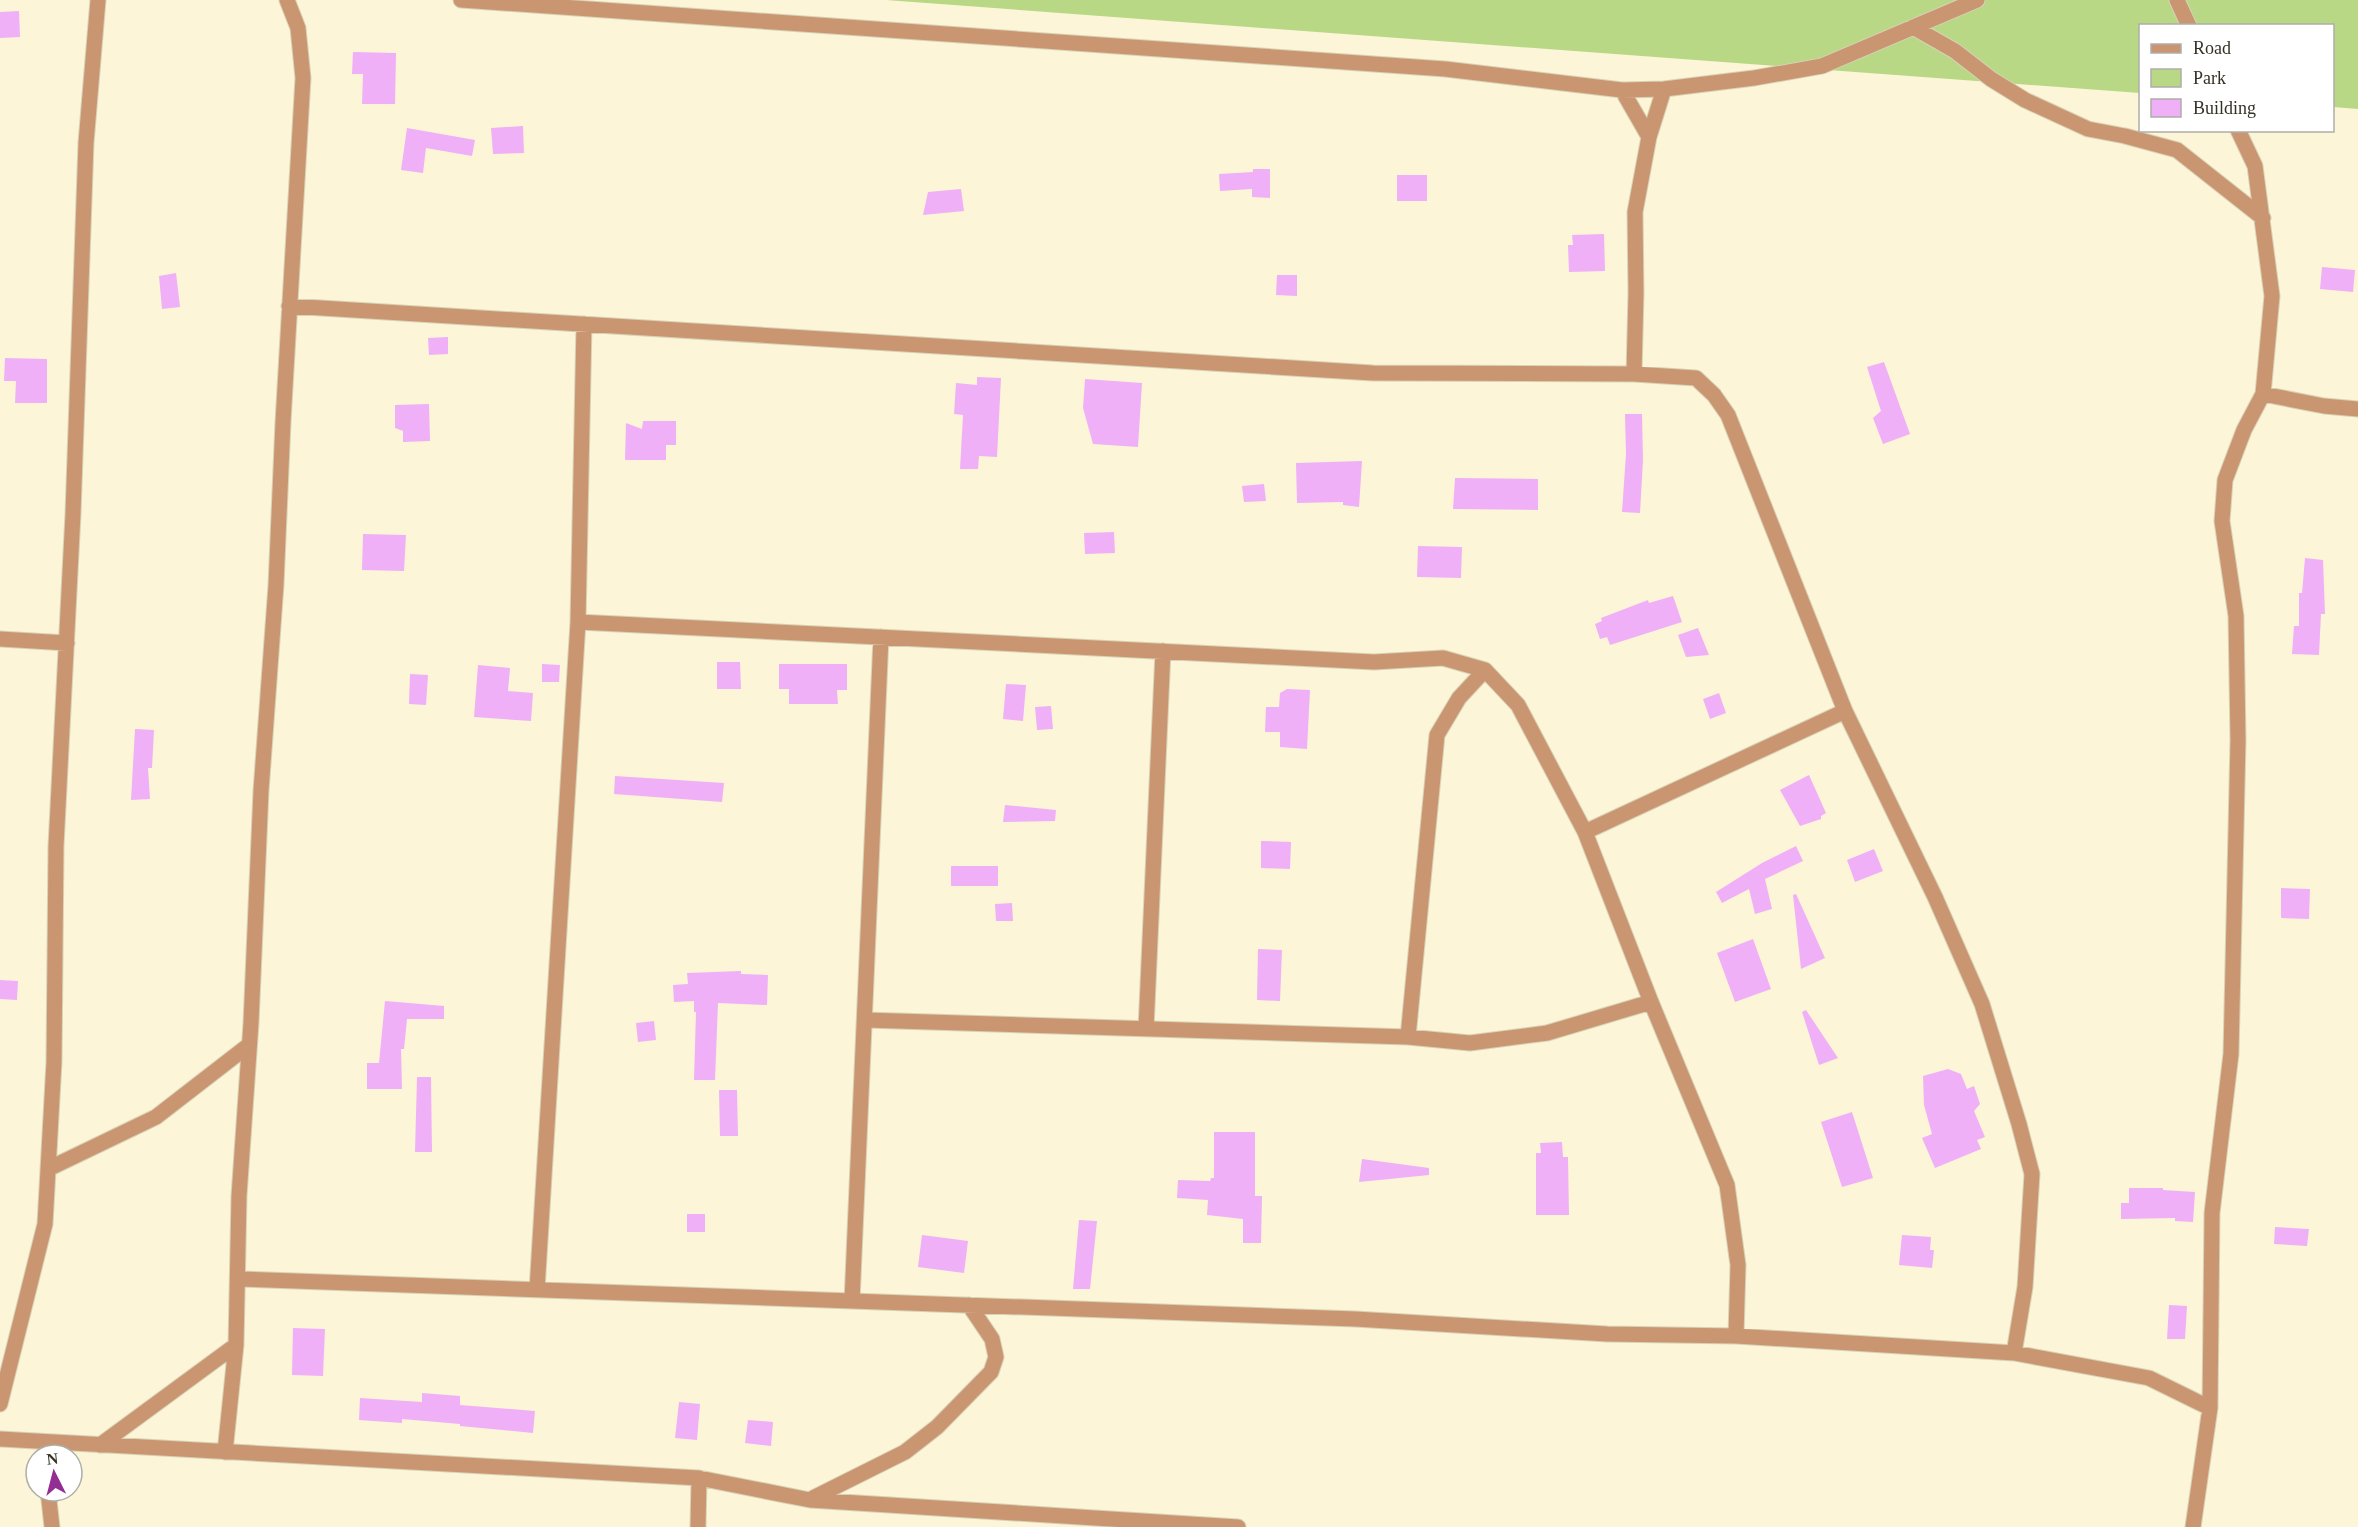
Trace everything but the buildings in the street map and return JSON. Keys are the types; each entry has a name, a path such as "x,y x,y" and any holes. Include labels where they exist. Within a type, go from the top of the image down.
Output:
{"street":[{"path":"0,1404 45,1224 54,1062 56,846 67,643 86,143 98,0"},
{"path":"225,1452 236,1345 239,1196 249,1046 261,791 276,585 289,306 303,78 298,28 287,0"},
{"path":"461,0 672,7 1445,69 1622,90 1664,90 1821,66 1977,0"},
{"path":"2177,0 2188,24"},
{"path":"1914,27 1955,51 1991,79 2025,100 2088,129 2177,150 2263,218"},
{"path":"1622,90 1649,137"},
{"path":"1634,374 1635,212 1649,137 1664,90"},
{"path":"2193,1527 2210,1408 2212,1213 2231,1053 2238,740 2236,616 2222,520 2225,480 2244,430 2263,394 2272,296 2255,166 2239,132"},
{"path":"289,306 1373,373 1634,374 1696,378 1714,395 1728,415 1845,711 1935,897 1982,1004 2032,1174 2025,1287 2014,1353"},
{"path":"537,1290 578,622 584,324"},
{"path":"2263,394 2324,406 2358,409"},
{"path":"578,622 1374,662 1443,658 1485,670 1518,705 1585,832 1651,1002 1727,1185 1738,1265 1736,1336"},
{"path":"852,1301 881,637"},
{"path":"0,639 67,643"},
{"path":"1146,1029 1163,651"},
{"path":"1408,1037 1437,735 1459,698 1485,670"},
{"path":"1585,832 1845,711"},
{"path":"864,1020 1408,1037 1470,1043 1547,1033 1651,1002"},
{"path":"48,1169 156,1117 249,1046"},
{"path":"239,1279 1354,1319 1607,1334 1736,1336 2014,1353 2149,1378 2210,1408"},
{"path":"810,1500 905,1452 938,1427 991,1372 996,1357 992,1340 969,1305"},
{"path":"100,1445 236,1345"},
{"path":"0,1439 24,1444"},
{"path":"84,1446 699,1478 810,1500 1238,1527"},
{"path":"698,1527 699,1478"},
{"path":"49,1503 52,1527"}],"green space":[{"path":"886,0 2358,0 2358,109 2334,107 2334,24 2139,24 2139,93"}]}
